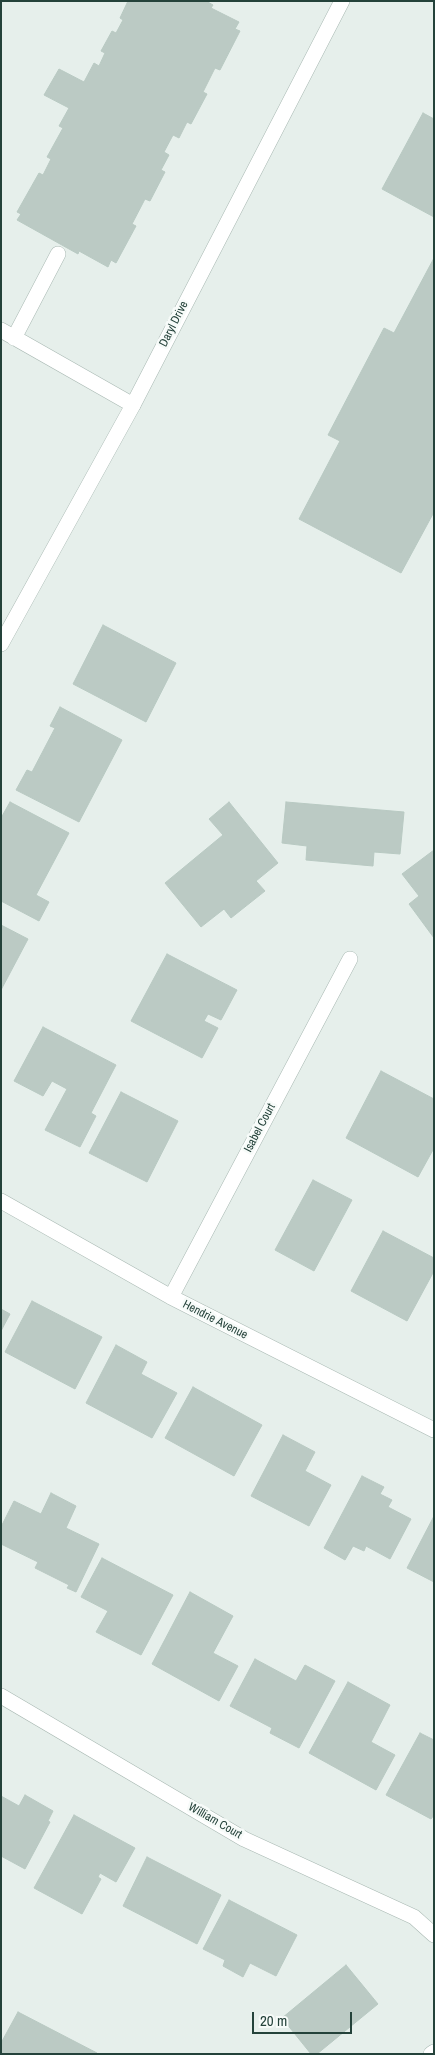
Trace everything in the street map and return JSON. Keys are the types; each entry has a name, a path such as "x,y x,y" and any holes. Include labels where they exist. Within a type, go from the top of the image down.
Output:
{"street":[{"name":"Daryl Drive","path":"1,644 132,404 342,1"},
{"path":"58,254 8,334 132,404"},
{"name":"Isabel Court","path":"171,1297 350,959"},
{"name":"Hendrie Avenue","path":"1,1201 171,1297 434,1430"},
{"name":"William Court","path":"1,1696 244,1838 414,1918 434,1935"}],"building":[{"path":"128,1 206,1 213,5 211,8 239,22 235,29 240,31 220,70 215,68 203,92 207,94 191,124 187,122 179,138 173,135 164,152 169,155 161,170 165,172 150,201 145,199 132,224 136,226 116,263 111,260 108,267 79,251 78,254 17,220 21,214 17,212 39,173 43,175 51,159 47,157 63,128 59,126 69,108 44,95 59,69 84,82 94,63 99,66 105,53 101,51 112,31 116,33 123,20 120,18"},
{"path":"423,113 434,119 434,217 382,189"},
{"path":"434,258 434,512 401,573 299,519 340,441 328,435 384,328 394,333"},
{"path":"103,625 176,663 146,722 73,684"},
{"path":"60,707 122,740 79,822 16,790 27,770 32,772 55,728 50,726"},
{"path":"10,802 69,833 36,895 49,902 39,921 1,901 1,818"},
{"path":"229,802 278,863 256,881 265,891 231,918 224,909 201,927 165,883 223,835 209,819"},
{"path":"286,802 404,812 400,854 374,852 373,866 306,860 307,846 282,843"},
{"path":"434,850 434,938 409,904 419,896 402,874"},
{"path":"1,925 28,939 1,990"},
{"path":"167,954 237,990 221,1020 208,1014 204,1021 218,1028 202,1058 131,1021"},
{"path":"43,1027 116,1065 91,1113 96,1116 80,1147 45,1130 67,1089 52,1081 43,1096 14,1081"},
{"path":"381,1071 434,1099 434,1148 418,1177 346,1138"},
{"path":"121,1092 178,1121 147,1182 89,1153"},
{"path":"313,1180 352,1200 314,1271 275,1250"},
{"path":"383,1231 434,1258 434,1271 407,1321 351,1291"},
{"path":"32,1301 102,1337 75,1389 5,1352"},
{"path":"1,1309 10,1314 1,1331"},
{"path":"116,1345 147,1362 141,1374 177,1393 152,1438 86,1403"},
{"path":"193,1387 262,1425 234,1476 165,1438"},
{"path":"283,1435 315,1452 305,1471 331,1485 309,1526 251,1496"},
{"path":"362,1476 384,1487 380,1494 392,1500 388,1507 411,1519 390,1559 366,1546 364,1551 353,1546 345,1560 324,1548"},
{"path":"51,1493 76,1506 66,1528 99,1544 76,1592 67,1588 69,1585 35,1568 38,1562 1,1544 1,1527 14,1501 41,1514"},
{"path":"434,1516 434,1582 407,1568"},
{"path":"102,1558 173,1595 141,1655 96,1632 108,1611 81,1597"},
{"path":"190,1592 233,1616 213,1653 238,1666 219,1701 152,1664"},
{"path":"255,1659 296,1681 305,1665 335,1681 299,1748 270,1733 272,1728 230,1706"},
{"path":"348,1682 390,1705 371,1742 395,1755 376,1790 309,1753"},
{"path":"420,1733 434,1740 434,1815 431,1819 386,1795"},
{"path":"25,1795 53,1811 48,1821 50,1822 25,1869 1,1856 1,1796 19,1806"},
{"path":"74,1815 135,1848 116,1882 100,1873 98,1877 101,1879 82,1914 34,1888"},
{"path":"147,1857 221,1895 197,1944 123,1906"},
{"path":"229,1900 297,1935 276,1976 250,1963 243,1977 223,1966 225,1960 203,1949"},
{"path":"346,1965 378,2004 317,2054 311,2054 282,2018"},
{"path":"18,2012 97,2053 1,2054 1,2043"}]}
